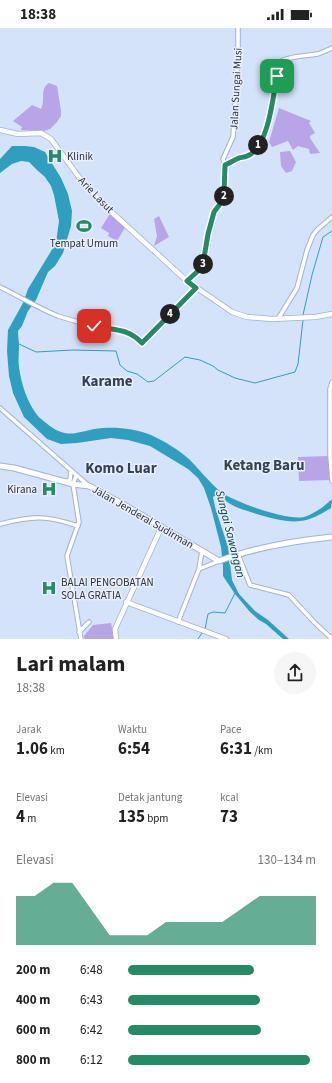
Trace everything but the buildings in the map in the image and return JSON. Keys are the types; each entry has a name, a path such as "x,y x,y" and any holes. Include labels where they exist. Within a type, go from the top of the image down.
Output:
{"highway":[{"name":"Jalan Jenderal Sudirman","path":"0,466 14,468 73,484 89,486 125,506 159,528 219,561"},
{"path":"219,561 237,555 297,541 332,537"}],"main road":[{"name":"Arie Lasut","path":"0,130 18,134 41,134 51,139 89,190 187,281 216,302 238,314 257,318 306,318 332,314"},
{"path":"116,639 115,629 159,528"},
{"path":"126,602 226,639"}],"street":[{"name":"Jalan Sungai Musi","path":"187,281 203,264 208,234 214,212 220,204 224,193 225,165 223,159 234,134 238,28"},
{"path":"225,165 251,154 261,140 271,112 280,62 290,58 320,54 332,48"},
{"path":"278,319 297,288 304,259 313,235 318,228 332,217"},
{"path":"0,286 37,306 66,318 109,330 123,330 129,332 142,343 196,288"},
{"path":"332,382 330,389 330,455 332,481"},
{"path":"0,408 89,486"},
{"path":"65,482 70,480 72,474 71,471"},
{"path":"76,476 73,484 78,514 78,526 67,556 81,639"},
{"path":"0,524 19,519 40,517 53,518 78,526"},
{"path":"178,622 199,569 202,551"},
{"path":"237,555 250,584 289,595 314,623 332,639"},
{"path":"199,569 219,561"},
{"path":"79,632 89,622"}],"shaded area":[{"path":"49,83 57,86 61,116 50,129 44,131 21,130 22,127 13,121 32,105 41,109 43,102 43,91"},
{"path":"279,108 311,121 309,123 315,133 310,136 310,138 320,153 310,154 309,149 298,146 293,150 288,141 272,147 269,142"},
{"path":"290,151 296,162 292,171 286,173 281,166 280,152"},
{"path":"111,212 126,226 117,241 108,236 109,233 101,228"},
{"path":"159,216 169,237 154,246 157,236 154,219"},
{"path":"329,456 330,480 299,481 298,457"},
{"path":"111,623 114,639 85,639 84,636 93,625"}],"water":[{"path":"12,146 34,147 45,152 61,178 68,194 72,211 71,226 63,253 55,266 48,272 36,300 28,311 22,326 18,331 20,373 25,392 33,410 46,423 61,432 74,433 94,429 115,428 133,430 151,435 185,456 221,492 237,501 261,510 286,516 304,517 319,510 332,499 331,508 316,516 300,521 285,521 234,506 216,495 213,497 228,547 232,580 239,594 255,611 268,620 289,639 283,639 250,612 235,594 223,576 221,547 211,508 204,488 198,478 188,469 150,446 128,440 111,438 61,444 47,439 24,417 13,393 9,376 7,351 8,330 23,303 28,289 56,243 59,221 51,186 45,177 29,162 21,161 12,164 0,173 0,159"}],"waterway":[{"path":"303,315 312,275 323,237 332,231"},
{"path":"19,344 36,352 73,350 116,351 120,365 127,371 137,374 148,382 154,381 185,357 200,360 235,378 255,383 295,372 298,364 303,320"},
{"path":"205,629 208,614 213,612 225,613 235,593"},
{"path":"198,639 202,633"}],"place":[{"name":"Klinik","path":"55,156"},
{"name":"Tempat Umum","path":"84,226"},
{"name":"Kirana","path":"49,489"},
{"name":"BALAI PENGOBATAN SOLA GRATIA","path":"49,588"}],"district":[{"name":"Karame","path":"107,381"},
{"name":"Ketang Baru","path":"264,465"},
{"name":"Komo Luar","path":"121,468"}],"route":[{"path":"94,326 109,330 123,330 129,332 142,343 196,288 187,281 203,264 208,234 214,212 220,204 224,193 225,165 251,154 261,140 271,112 277,76"}],"water label":[{"name":"Sungai Sawangan","path":"230,534"}]}
